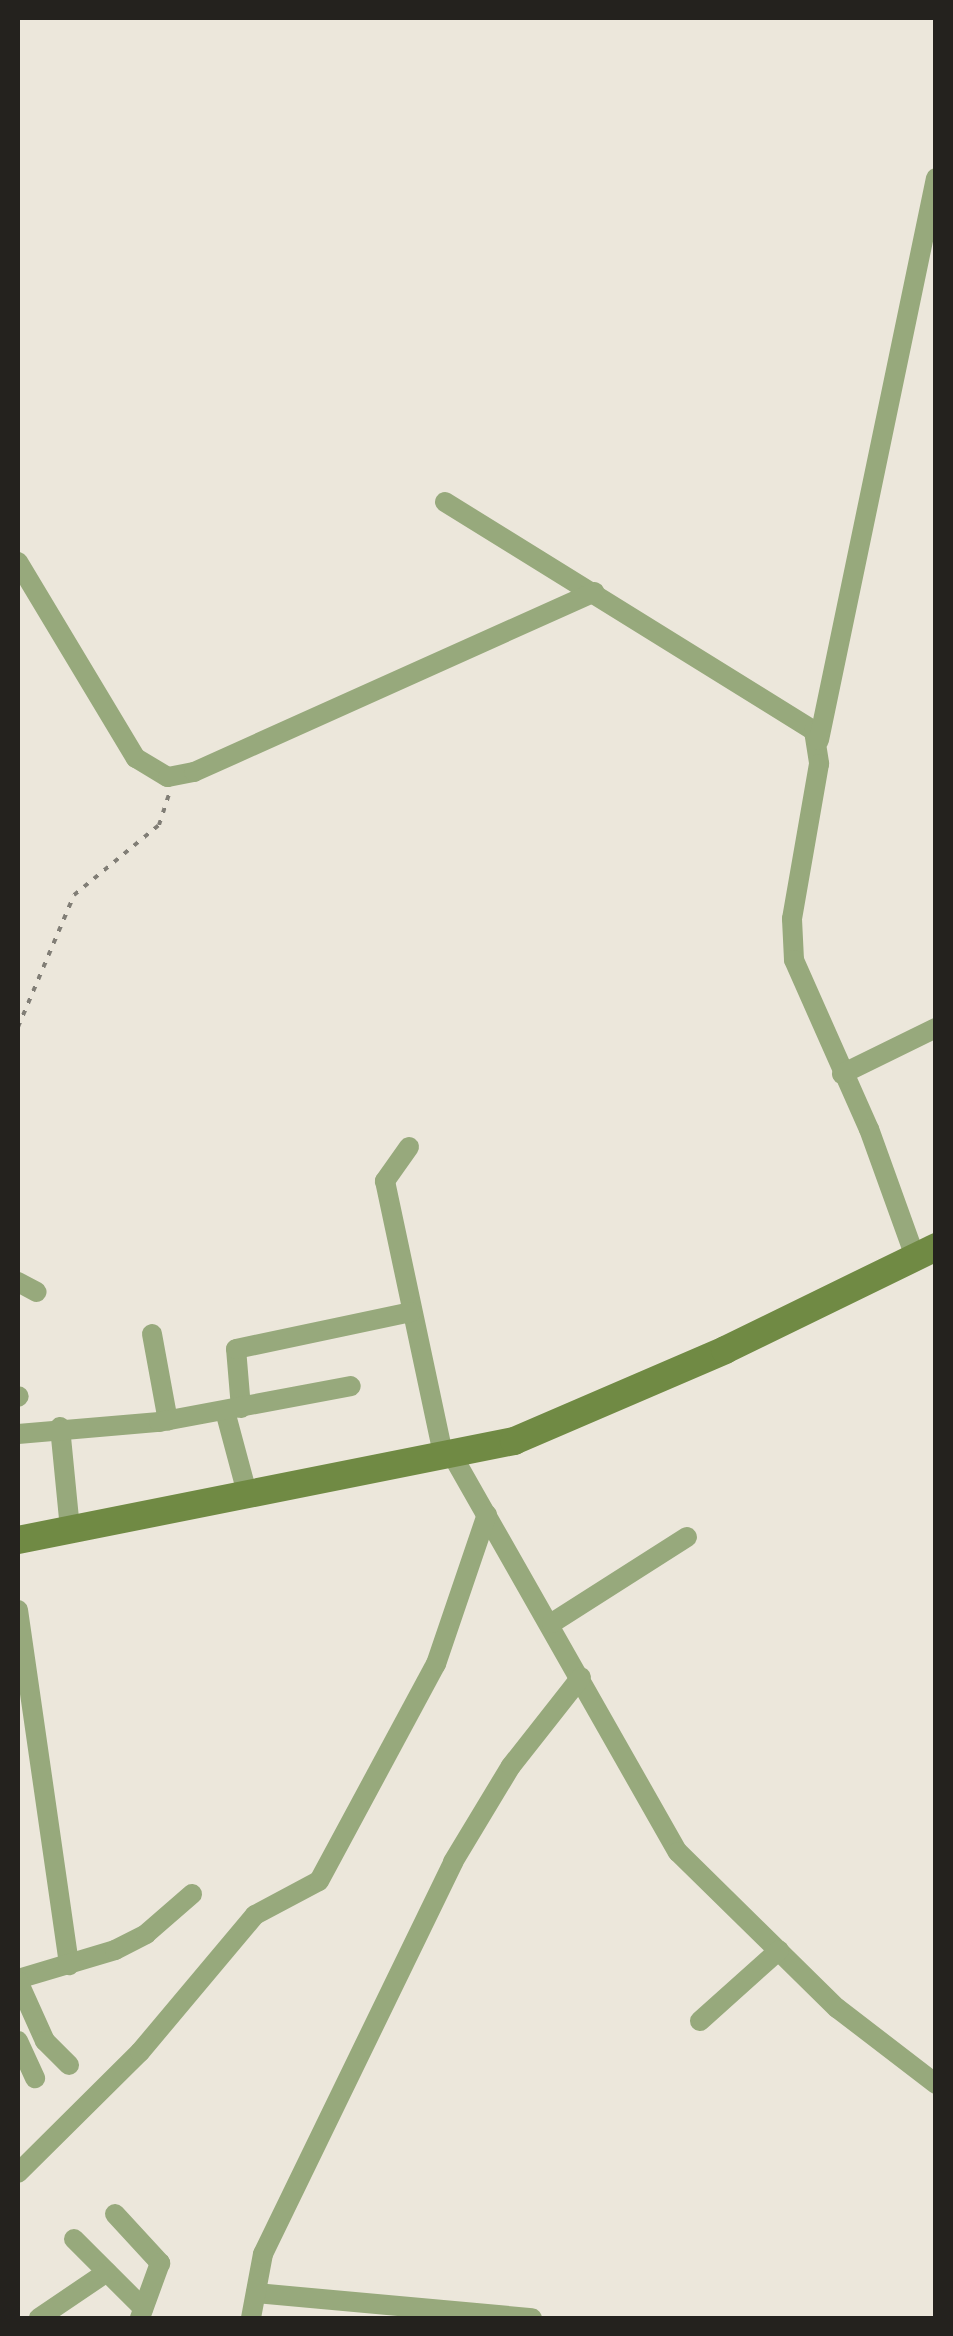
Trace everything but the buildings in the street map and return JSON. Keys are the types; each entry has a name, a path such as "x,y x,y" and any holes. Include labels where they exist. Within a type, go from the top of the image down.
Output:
{"main road":[{"path":"18,1540 514,1441 568,1421 925,1252"}],"street":[{"path":"925,1252 842,1074 792,942 818,740 936,178"},
{"path":"446,502 805,721 818,740"},
{"path":"18,562 136,758 168,777 194,772 594,592"},
{"path":"842,1074 936,1028"},
{"path":"409,1147 385,1181 411,1312 447,1454 488,1514 552,1624 678,1852 837,2008 936,2084"},
{"path":"18,1282 37,1292"},
{"path":"247,1494 233,1410 236,1349 411,1312"},
{"path":"152,1334 168,1420"},
{"path":"18,1434 60,1427 168,1420 352,1386"},
{"path":"60,1427 70,1529"},
{"path":"18,2173 140,2052 255,1914 319,1881 430,1678 488,1514"},
{"path":"552,1624 687,1537"},
{"path":"18,1610 69,1965"},
{"path":"251,2318 263,2254 453,1862 511,1766 581,1676"},
{"path":"69,2066 45,2041 18,1980 69,1965 146,1934 192,1894"},
{"path":"700,2022 779,1950"},
{"path":"18,2041 35,2078"},
{"path":"74,2239 142,2313 160,2263 115,2214"},
{"path":"39,2318 107,2272"},
{"path":"256,2293 532,2318"}],"path":[{"path":"18,1028 74,894 159,824 170,794 168,777"}]}
